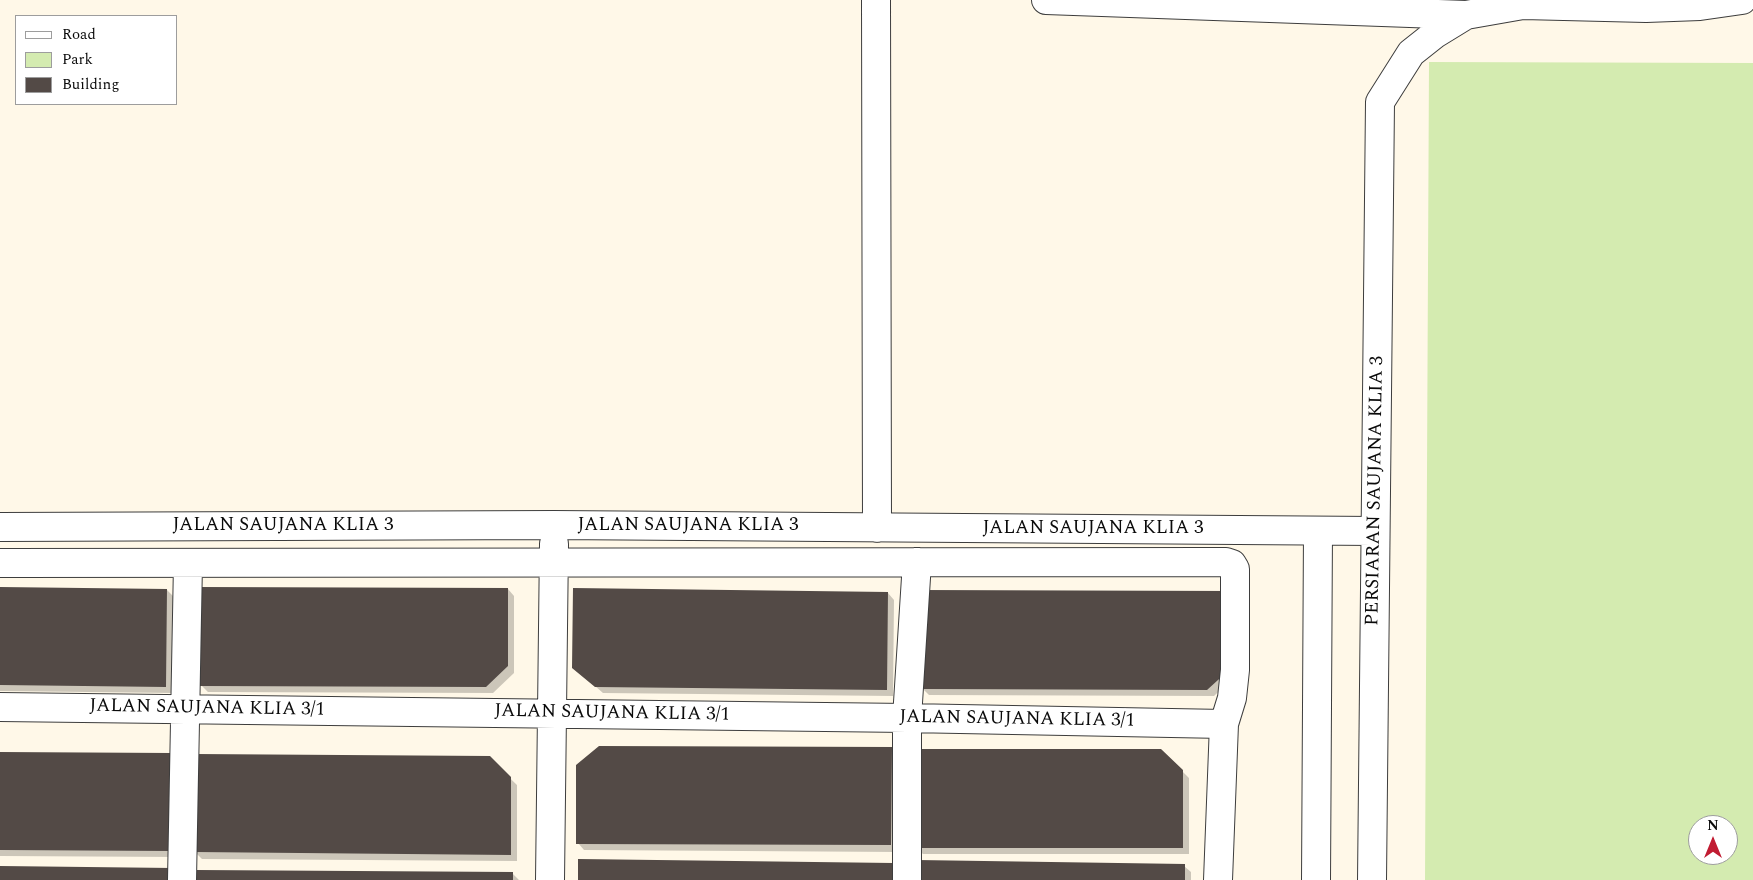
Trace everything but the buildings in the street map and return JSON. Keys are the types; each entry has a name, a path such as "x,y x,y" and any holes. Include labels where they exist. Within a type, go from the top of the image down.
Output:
{"street":[{"path":"876,0 877,528"},
{"path":"1046,0 1466,15 1523,5 1646,8 1700,6 1742,0"},
{"name":"PERSIARAN SAUJANA KLIA 3","path":"1372,880 1380,102 1411,53 1435,34 1466,15"},
{"path":"550,880 554,525"},
{"name":"JALAN SAUJANA KLIA 3","path":"0,527 554,525 1375,531"},
{"path":"1316,880 1318,531"},
{"path":"907,880 907,718 917,562"},
{"path":"0,563 1226,562 1232,564 1236,569 1235,670 1232,698 1224,724 1218,880"},
{"path":"182,880 188,563"},
{"name":"JALAN SAUJANA KLIA 3/1","path":"0,707 552,713 1224,724"}],"green space":[{"path":"1429,62 1753,63 1753,880 1425,880"}]}
